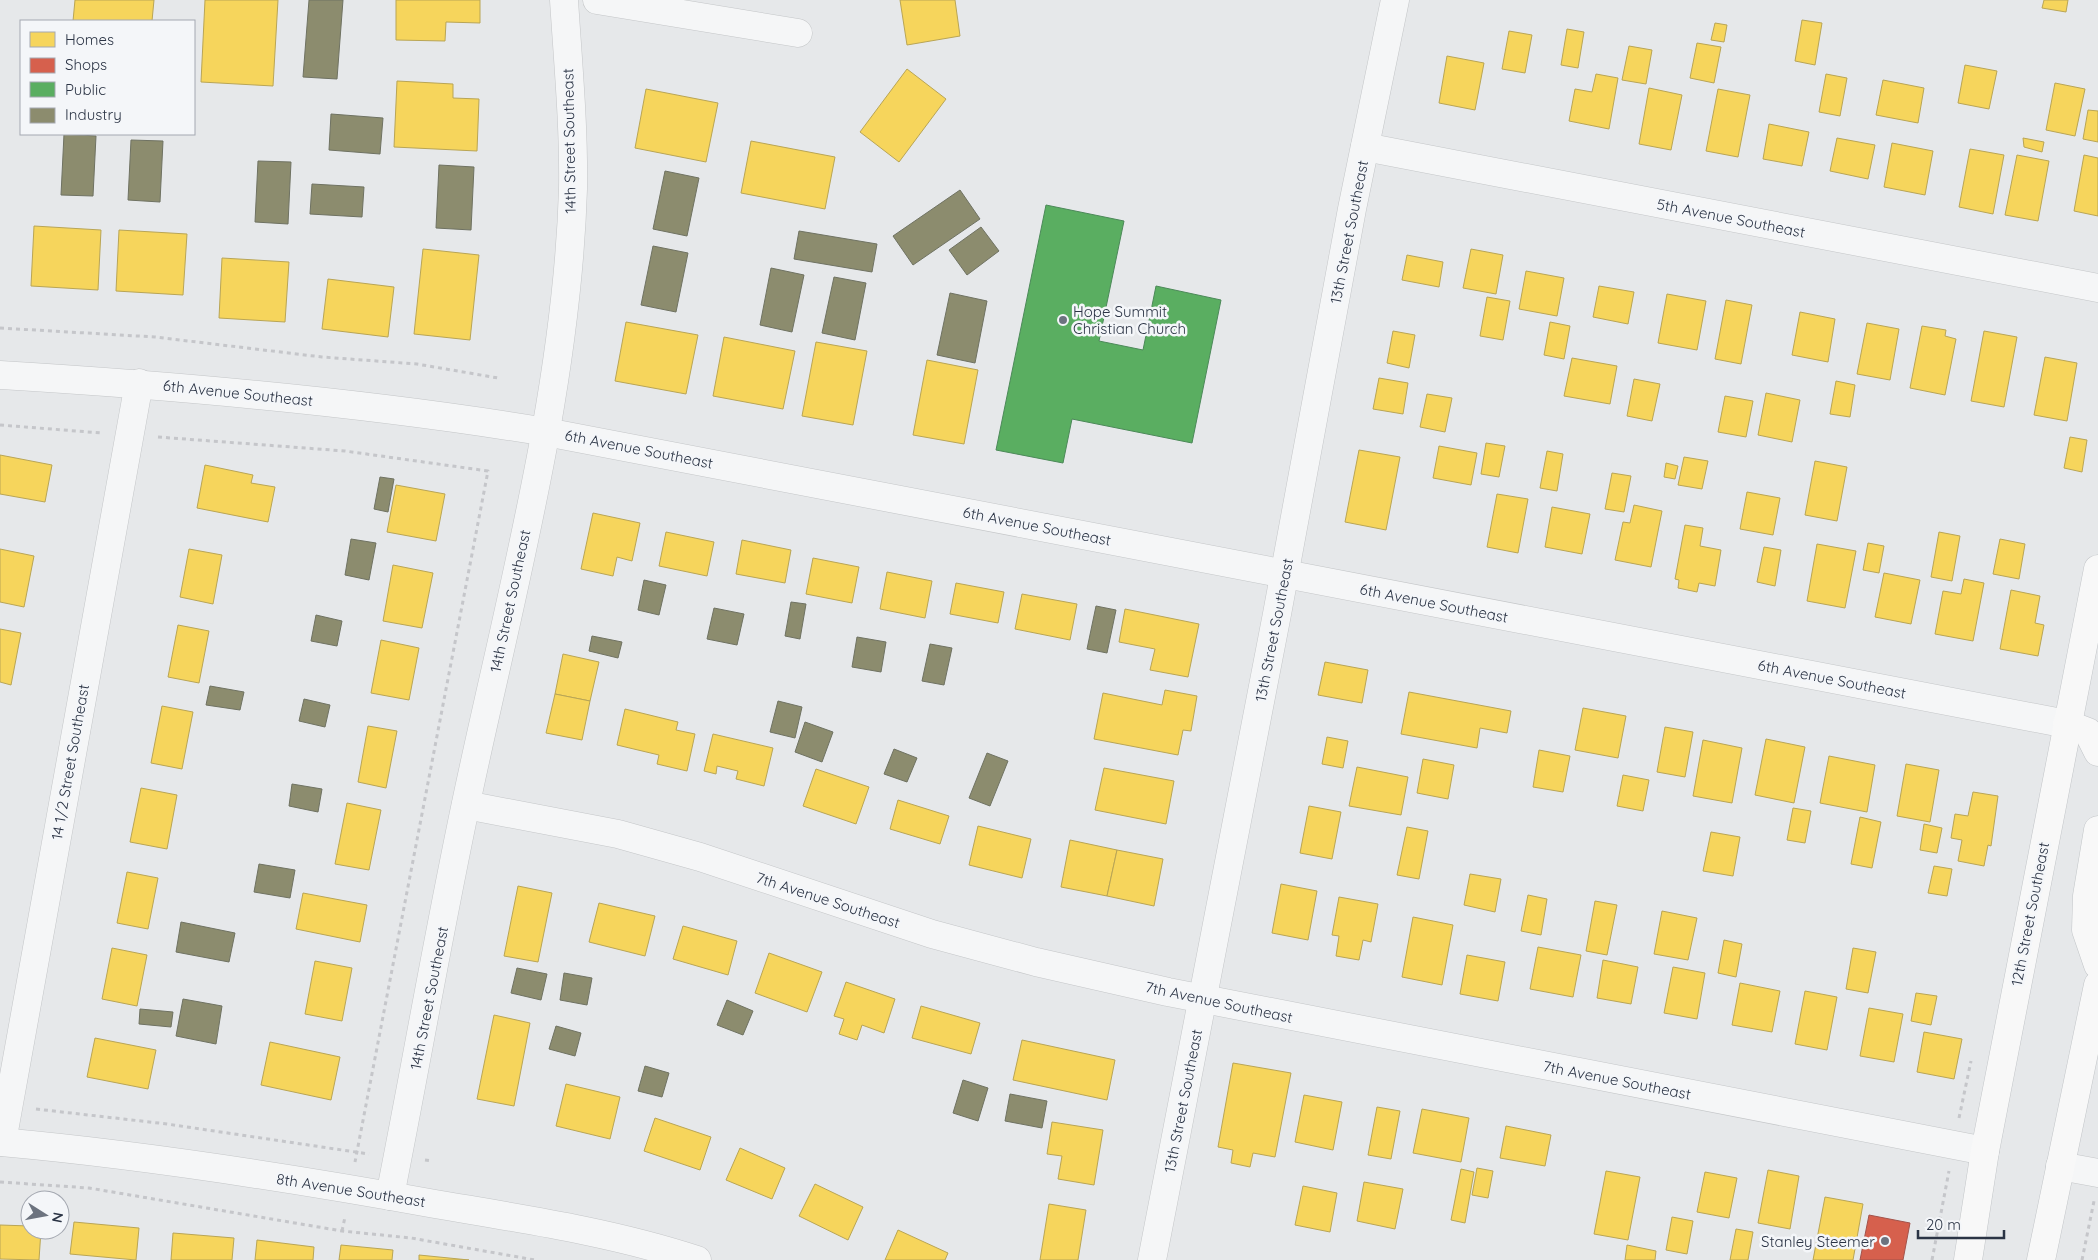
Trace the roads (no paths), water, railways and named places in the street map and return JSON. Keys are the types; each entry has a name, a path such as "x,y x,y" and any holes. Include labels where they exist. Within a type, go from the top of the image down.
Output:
{"main road":[{"name":"12th Street Southeast","path":"1968,1260 1985,1151 2066,724 2098,569"},
{"path":"2066,724 2088,732 2098,752"},
{"path":"2098,830 2088,896 2086,930 2098,965"},
{"path":"2041,1260 2098,985"}],"street":[{"name":"14th Street Southeast","path":"390,1196 466,805 546,432 561,320 573,190 571,102 564,0"},
{"path":"598,0 798,33"},
{"name":"13th Street Southeast","path":"1152,1260 1365,147 1395,0"},
{"name":"5th Avenue Southeast","path":"1365,147 2098,288"},
{"name":"6th Avenue Southeast","path":"0,375 139,383 417,411 546,432 2066,724"},
{"name":"14 1/2 Street Southeast","path":"1,1142 139,383"},
{"name":"7th Avenue Southeast","path":"466,805 627,837 700,857 932,934 1036,962 1202,1000 1985,1151"},
{"name":"8th Avenue Southeast","path":"1,1142 167,1160 390,1196 600,1233 697,1260"},
{"path":"2060,1166 2098,1173"}],"place":[{"name":"Hope Summit Christian Church","path":"1063,320"},
{"name":"Stanley Steemer","path":"1885,1241"}]}
